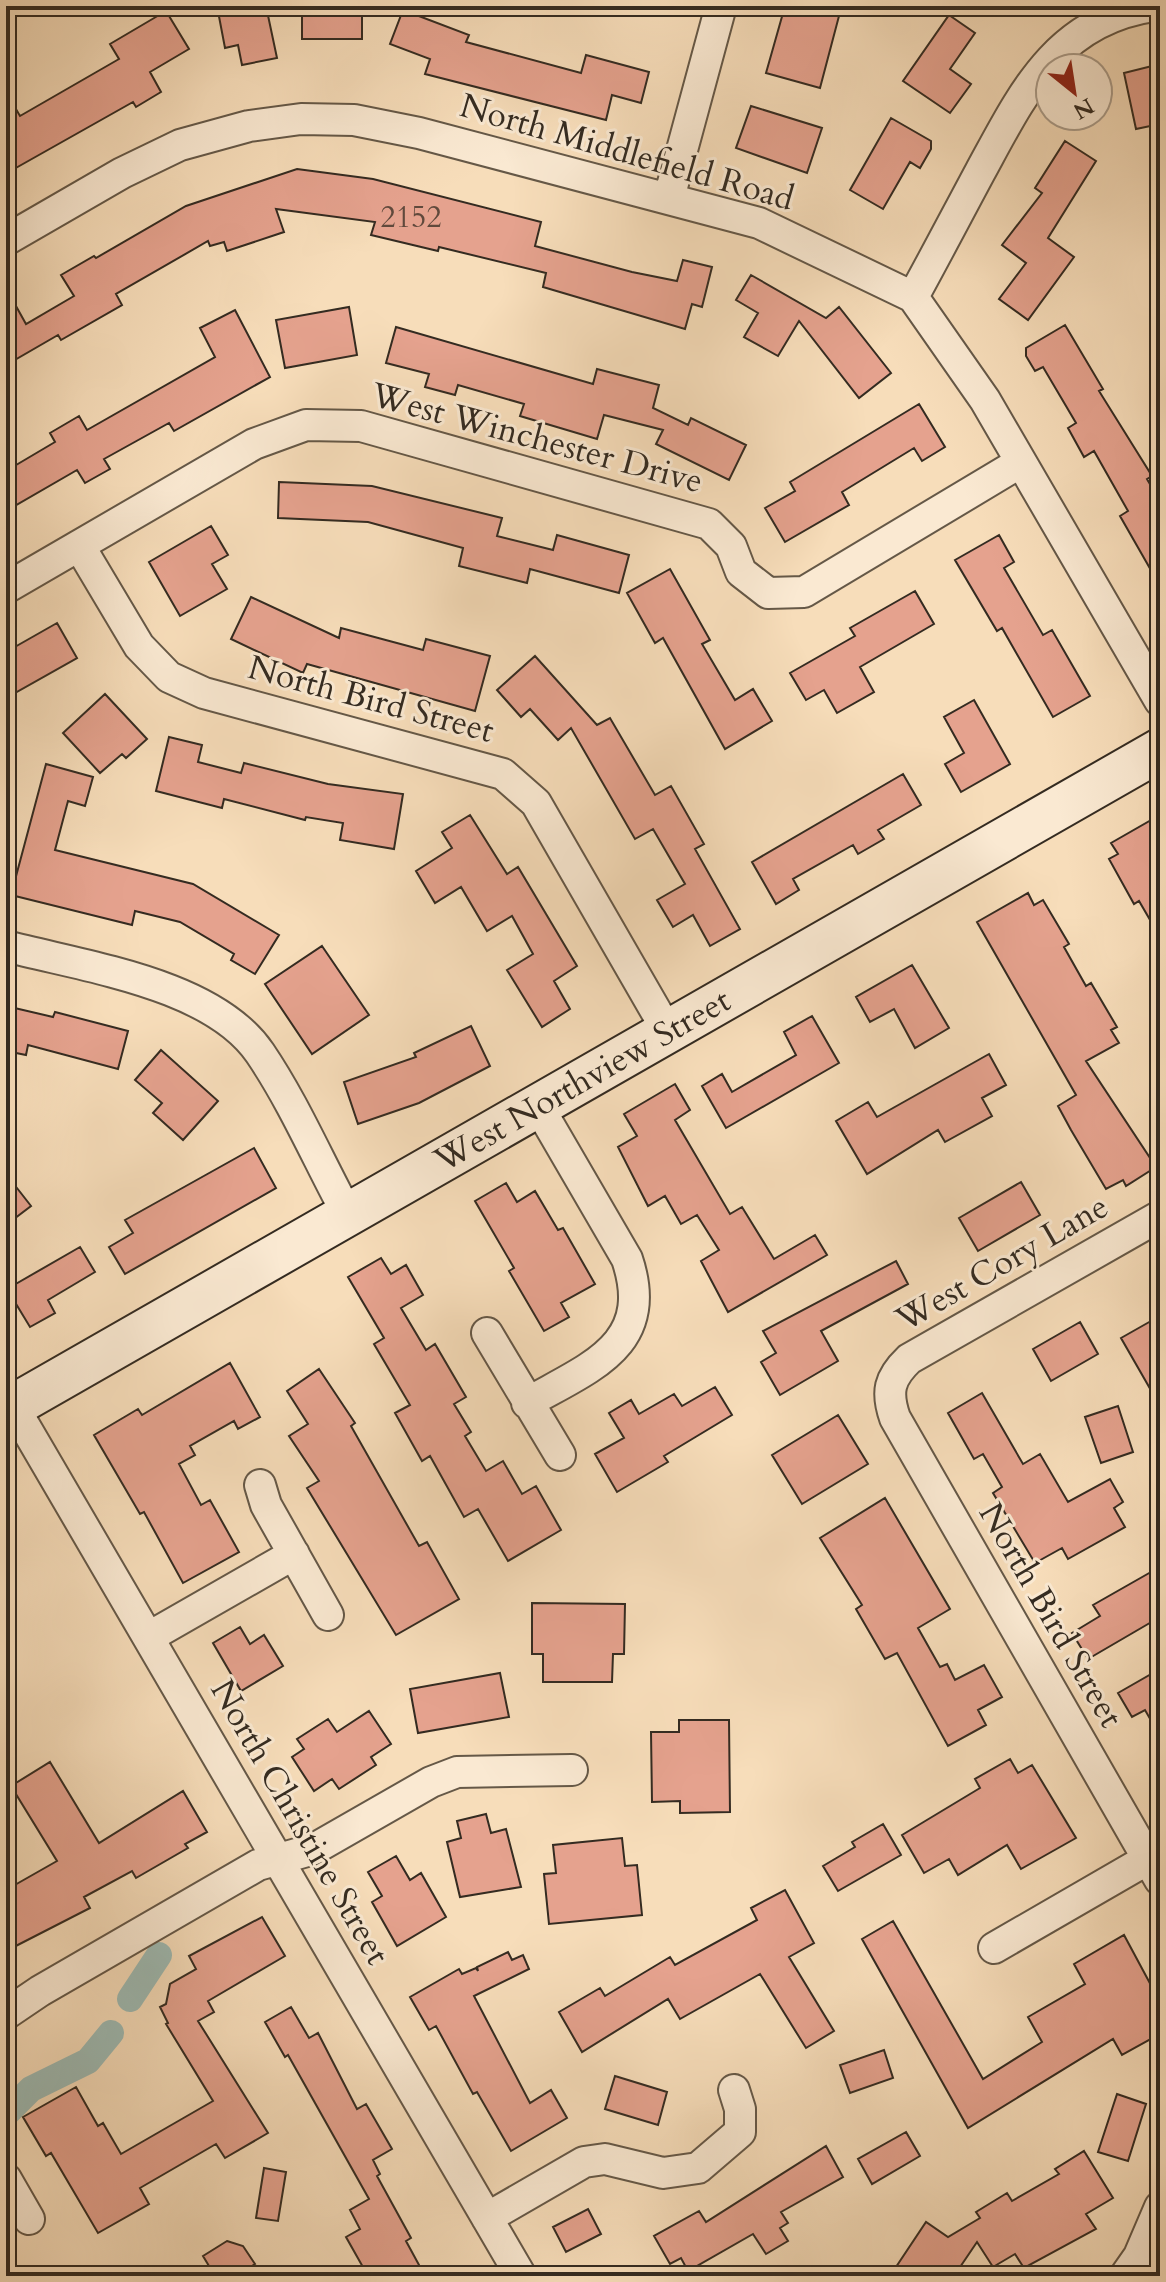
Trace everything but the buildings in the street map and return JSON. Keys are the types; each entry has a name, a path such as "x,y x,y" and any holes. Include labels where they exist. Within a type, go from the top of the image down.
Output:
{"street":[{"path":"669,198 721,6"},
{"path":"913,297 1028,84 1060,50 1094,25 1146,7"},
{"name":"North Middlefield Road","path":"6,240 122,173 180,145 249,126 301,119 354,120 419,133 759,223 913,297 985,400 1160,701"},
{"name":"West Winchester Drive","path":"6,588 254,444 306,425 361,426 709,524 731,546 741,572 768,593 804,592 1021,462"},
{"name":"North Bird Street","path":"80,547 139,646 169,677 204,693 503,774 536,803 668,1032"},
{"name":"West Northview Street","path":"9,1403 348,1215 1160,750"},
{"path":"6,946 168,989 224,1016 259,1052 348,1215"},
{"path":"527,1403 600,1360 622,1341 635,1315 636,1286 627,1259 538,1106"},
{"name":"West Cory Lane","path":"889,1384 909,1359 1160,1216"},
{"path":"487,1333 560,1455"},
{"name":"North Bird Street","path":"889,1384 889,1401 895,1418 1154,1869"},
{"name":"North Christine Street","path":"9,1403 521,2276"},
{"path":"260,1485 266,1505 328,1615"},
{"path":"149,1637 294,1554"},
{"path":"6,2014 40,1991 258,1865 314,1849 431,1782 457,1772 572,1770"},
{"path":"994,1948 1154,1869"},
{"path":"487,2218 584,2162 605,2159 663,2173 698,2168 740,2132 740,2109 734,2090"},
{"path":"6,2179 29,2219"},
{"path":"1125,2276 1139,2256 1160,2207"}],"waterway":[{"path":"130,1999 159,1955"},
{"path":"6,2114 31,2089 88,2061 111,2033"}]}
